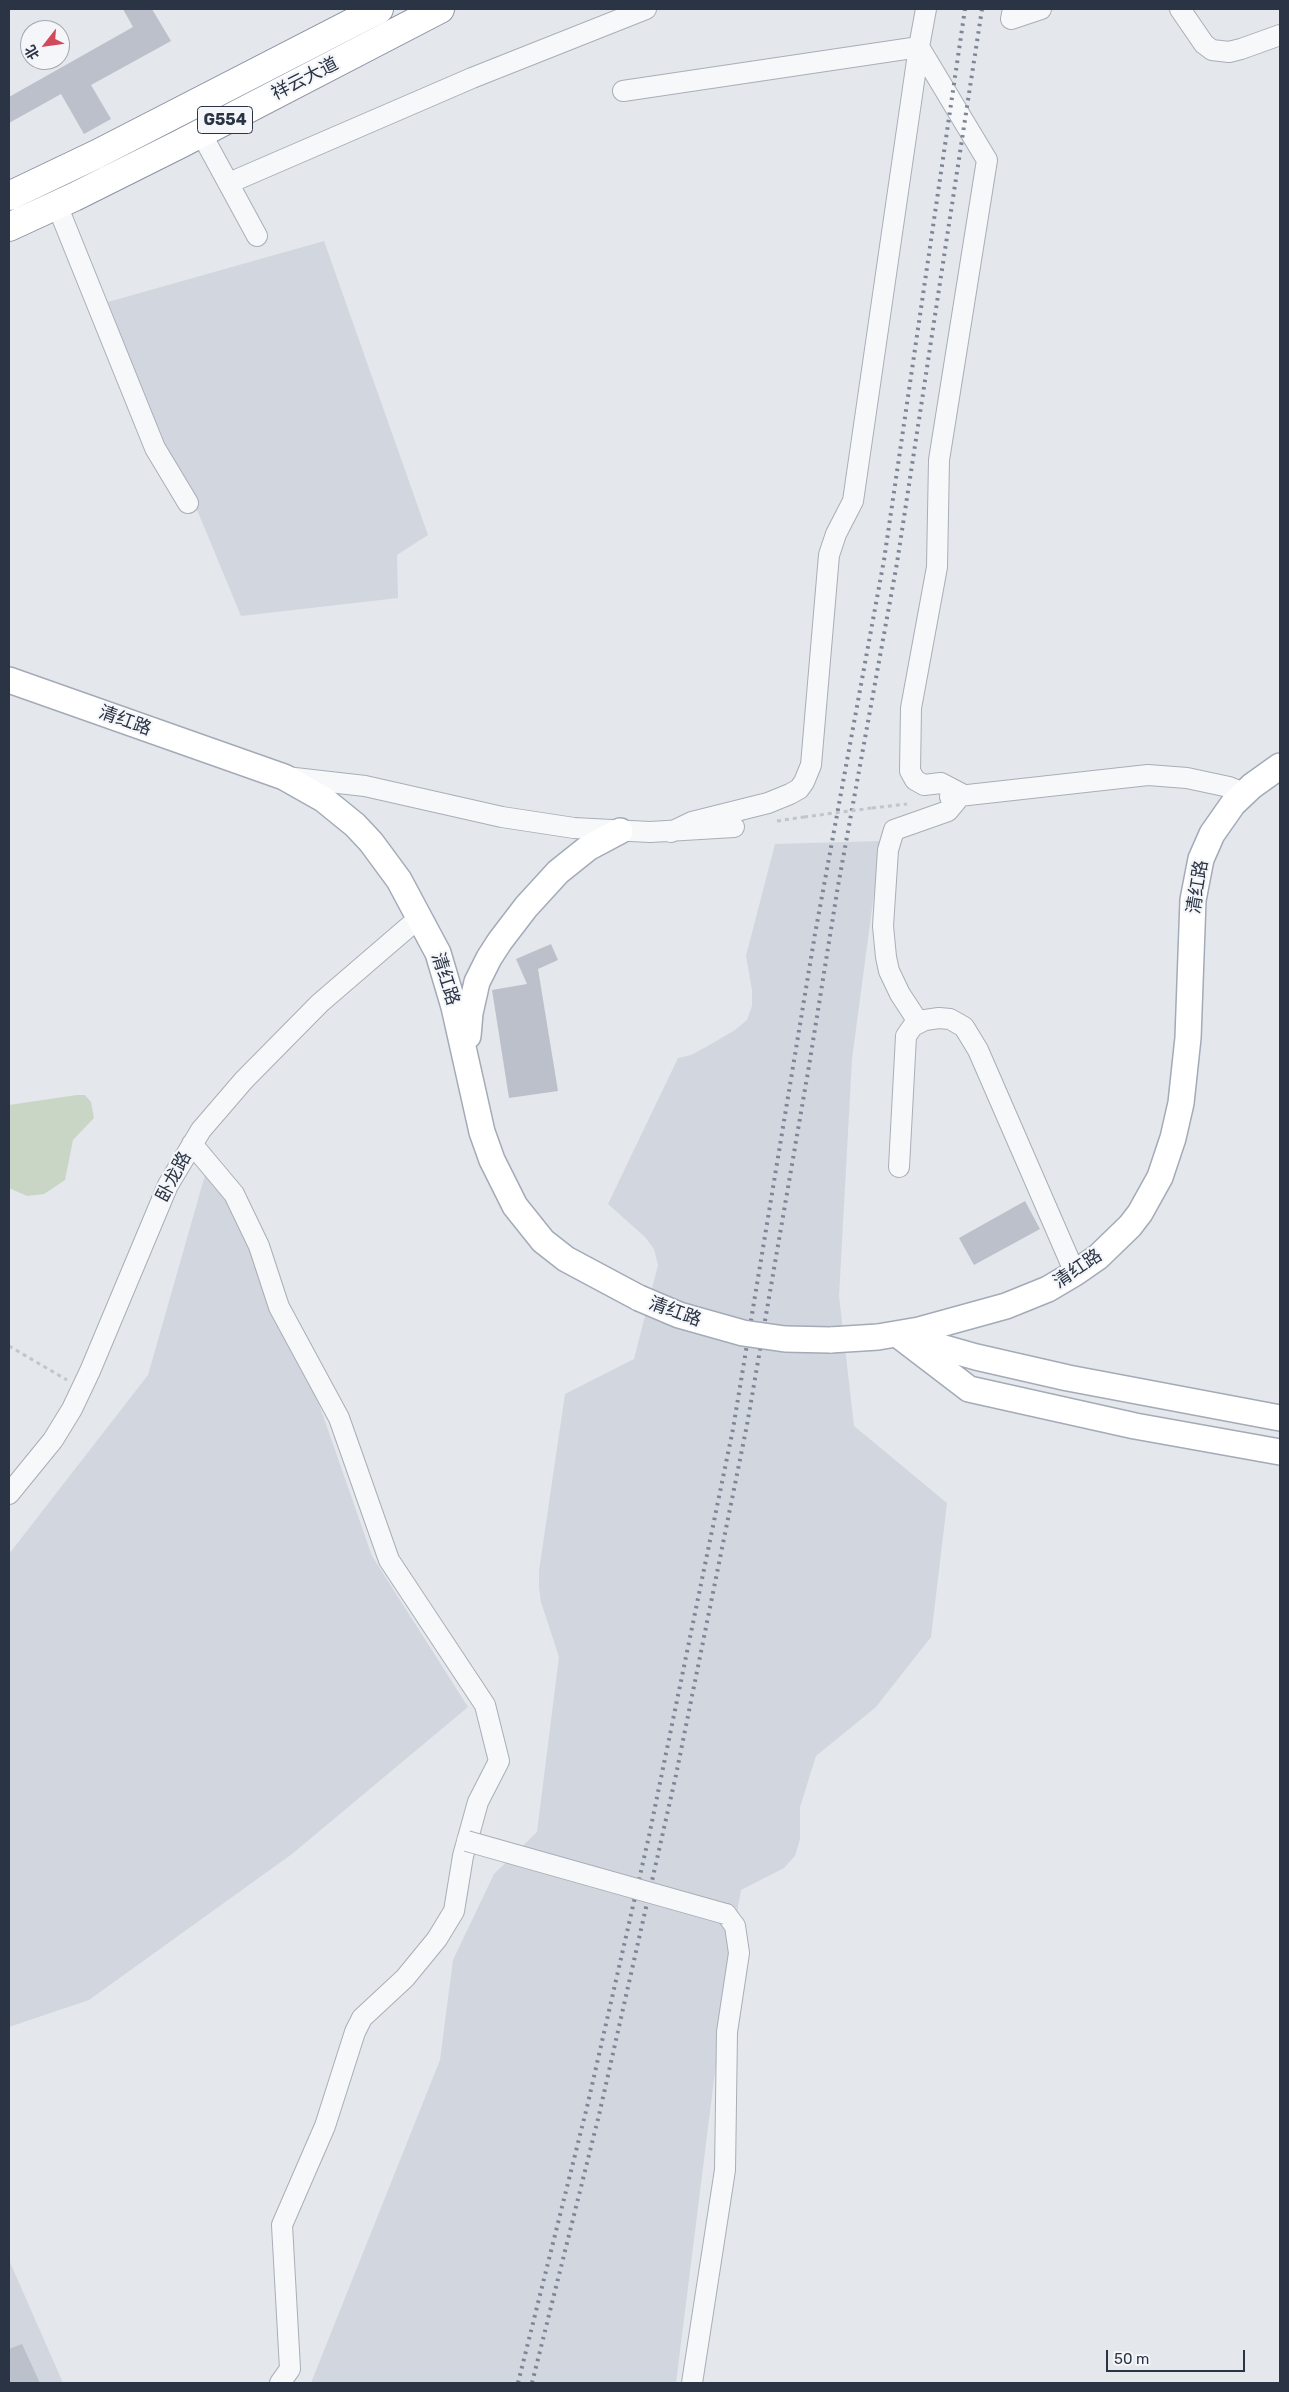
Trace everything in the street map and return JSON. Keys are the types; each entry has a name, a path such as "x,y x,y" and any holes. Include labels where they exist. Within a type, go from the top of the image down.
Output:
{"highway":[{"name":"祥云大道","path":"9,196 97,154 379,9"},
{"name":"祥云大道","path":"9,227 201,133 440,9"}],"main road":[{"name":"清红路","path":"9,680 284,777 323,799 355,825 386,861 420,917 438,953 447,978 482,1132 504,1187 528,1224 543,1240 566,1259 639,1298 687,1318 743,1333 785,1338 830,1340 897,1334 961,1320 1006,1306 1048,1288 1075,1273 1098,1257 1130,1226 1152,1192 1166,1162 1173,1138 1184,1076 1196,879 1201,859 1212,834 1227,811 1244,793 1280,766"},
{"path":"469,1078 470,1013 477,982 489,958 526,907 558,872 588,848 620,831"},
{"path":"897,1334 976,1357 1068,1378 1280,1418"},
{"path":"897,1334 969,1389 1135,1426 1280,1452"}],"street":[{"path":"229,183 472,78 646,9"},
{"path":"672,832 692,822 768,803 790,794 799,789 811,765 829,555 836,534 853,501 926,9"},
{"path":"1013,9 1011,19 1041,9"},
{"path":"1180,9 1204,44 1212,50 1228,52 1280,36"},
{"path":"623,91 919,46"},
{"path":"919,46 987,160 939,460 937,567 912,708 910,771 914,780 924,785 940,784 952,796"},
{"path":"201,133 257,236"},
{"path":"57,205 155,448 188,503"},
{"path":"952,796 1148,775 1187,778 1229,787 1244,793"},
{"path":"284,777 365,786 539,823 620,831 672,832 734,827"},
{"path":"919,1023 900,994 889,970 886,957 883,926 888,850 894,830 948,811 952,796"},
{"name":"卧龙路","path":"9,1494 53,1440 82,1390 168,1185 192,1144 216,1112 281,1042 362,965 420,917"},
{"path":"899,1167 906,1036 913,1026 919,1023 939,1018 950,1019 964,1027 978,1050 1075,1273"},
{"path":"192,1144 234,1194 259,1246 280,1308 339,1418 389,1560 485,1705 499,1762 478,1802 467,1841 454,1911 437,1939 405,1978 362,2018 355,2032 325,2126 282,2225 290,2368 280,2383"},
{"path":"467,1841 726,1914 735,1926 739,1953 727,2032 725,2170 692,2383"}],"path":[{"path":"804,818 872,808"},
{"path":"9,1346 82,1390"}],"shaded area":[{"path":"324,241 428,535 397,555 398,598 241,616 188,488 164,447 108,302"},
{"path":"881,841 852,1059 839,1296 854,1426 947,1503 931,1637 876,1707 816,1756 800,1807 800,1839 795,1856 784,1868 741,1890 730,1952 676,2383 311,2383 440,2060 453,1960 494,1874 537,1832 559,1657 541,1602 539,1571 565,1394 634,1359 658,1265 654,1249 645,1237 608,1204 678,1058 691,1055 706,1047 735,1030 747,1020 752,1006 752,990 746,956 775,844"},
{"path":"207,1168 252,1212 372,1556 468,1707 292,1854 89,2000 9,2027 9,1554 148,1375"},
{"path":"9,2260 63,2383 9,2383"}],"green space":[{"path":"85,1095 91,1102 94,1118 73,1140 65,1180 44,1194 27,1196 9,1188 9,1105"}],"building":[{"path":"123,9 152,9 171,41 91,85 111,119 84,134 61,94 9,123 9,97 57,70 70,70 70,63 133,27"},
{"path":"551,944 558,960 538,969 558,1091 509,1098 492,990 527,984 516,959"},
{"path":"1025,1201 1040,1229 974,1265 959,1238"},
{"path":"22,2344 40,2383 9,2383 9,2349"}],"railway":[{"path":"518,2383 587,2107 649,1836 733,1429 815,934 884,560 965,9"},
{"path":"532,2383 599,2115 676,1775 747,1425 838,886 897,563 982,9"}]}
